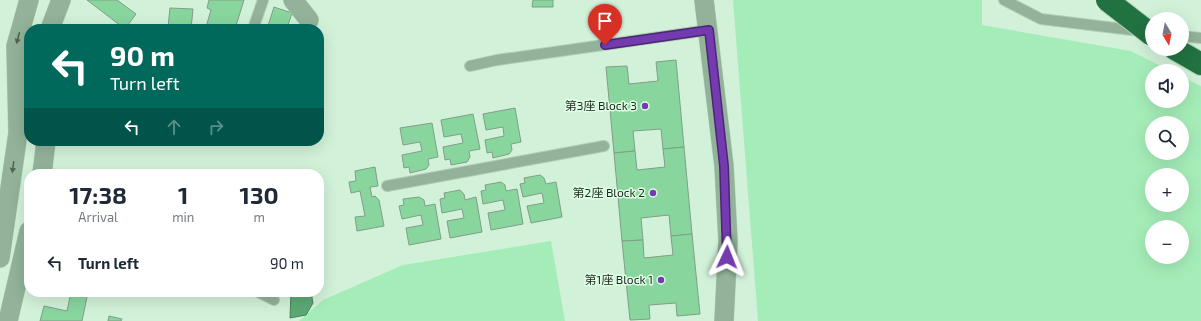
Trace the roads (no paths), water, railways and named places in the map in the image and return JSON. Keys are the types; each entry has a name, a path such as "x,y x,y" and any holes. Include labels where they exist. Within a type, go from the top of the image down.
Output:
{"highway":[{"path":"1107,0 1145,29"},
{"path":"1187,56 1201,64"}],"street":[{"path":"0,258 18,133 16,46 29,0"},
{"path":"52,24 61,0"},
{"path":"292,0 309,20"},
{"path":"704,0 709,30 725,181 728,241 724,321"},
{"path":"43,169 45,146"},
{"path":"8,321 24,252"}],"lane":[{"path":"255,24 263,0"},
{"path":"1004,0 1041,19 1145,33"},
{"path":"470,66 497,60 709,30"},
{"path":"1189,37 1201,38"},
{"path":"387,186 604,146"},
{"path":"268,297 274,300"}],"place":[{"name":"第3座 Block 3","path":"645,106"},
{"name":"第2座 Block 2","path":"653,193"},
{"name":"第1座 Block 1","path":"661,280"}]}
